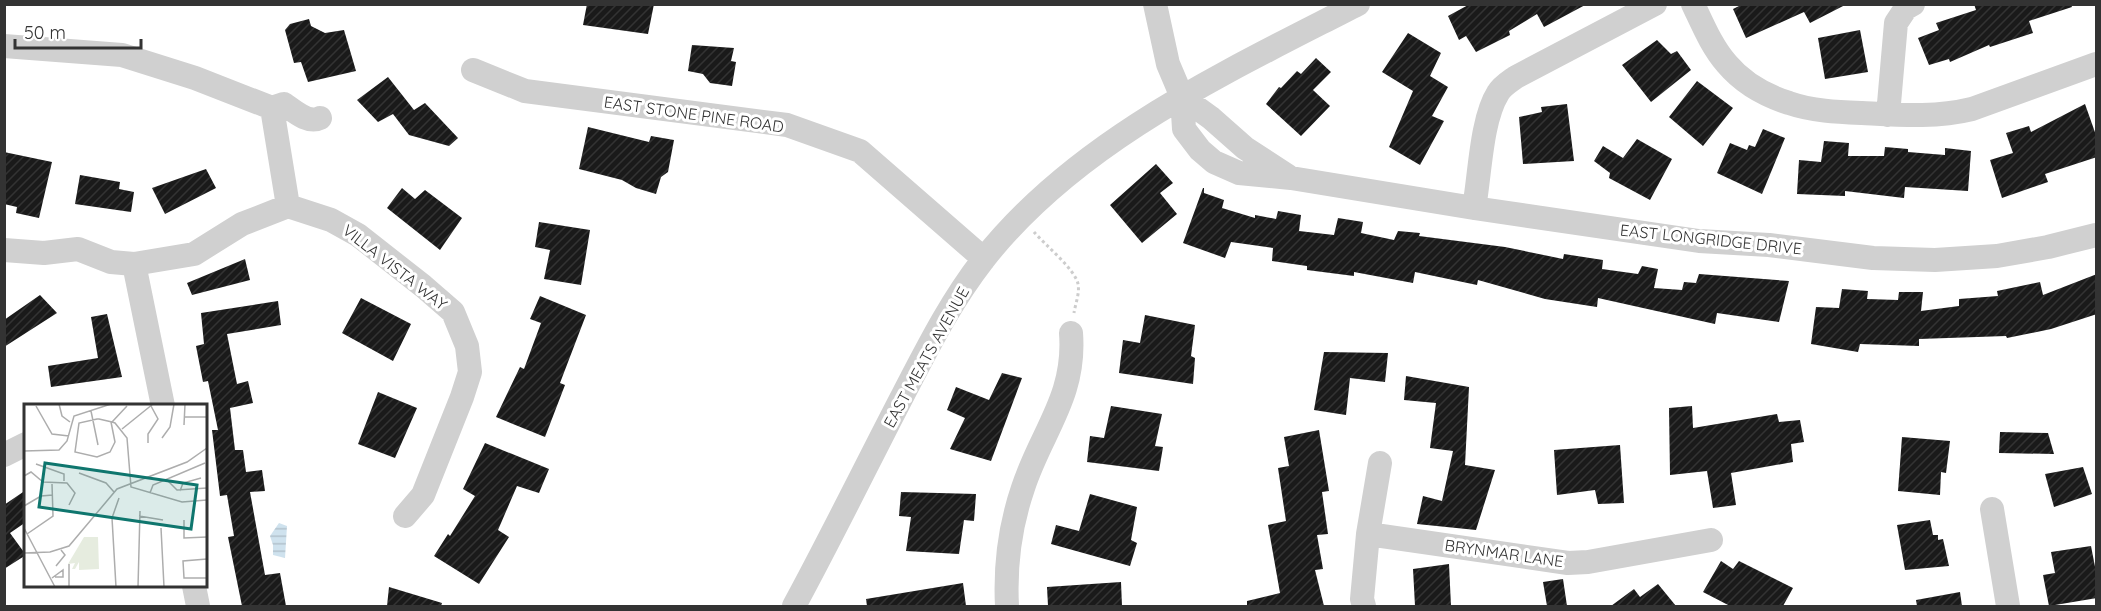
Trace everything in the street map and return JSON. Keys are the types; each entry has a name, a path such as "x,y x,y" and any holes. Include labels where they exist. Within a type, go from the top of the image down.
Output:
{"street":[{"name":"EAST LONGRIDGE DRIVE","path":"1155,4 1168,64 1182,97 1184,129 1200,150 1214,162 1239,173 1291,178 1700,241 1769,245 1874,258 1935,260 1997,256 2097,235"},
{"name":"EAST MEATS AVENUE","path":"794,606 945,316 984,259 1023,217 1069,174 1120,136 1182,97 1358,4"},
{"path":"1474,208 1485,133 1492,106 1499,91 1516,77 1654,4"},
{"path":"1693,4 1714,46 1728,65 1744,79 1766,94 1791,104 1815,109 1922,117 1953,114 2097,64"},
{"path":"1888,115 1896,23 1906,8 1913,4"},
{"path":"4,46 122,55 278,106 309,119 320,118"},
{"name":"EAST STONE PINE ROAD","path":"473,70 525,92 788,125 860,151 984,259"},
{"path":"4,250 44,253 78,249 111,262 134,264 194,254 242,224 288,206 278,106"},
{"name":"VILLA VISTA WAY","path":"288,206 331,219 358,235 453,312 467,346 470,372 462,398 423,495 405,516"},
{"path":"134,264 163,404"},
{"path":"1007,606 1007,571 1016,512 1029,471 1056,414 1068,382 1072,359 1071,333"},
{"path":"4,455 24,445"},
{"path":"1364,606 1362,599 1368,534 1380,463"},
{"path":"1992,509 2008,606"},
{"name":"BRYNMAR LANE","path":"1368,534 1568,563 1588,562 1711,540"},
{"path":"194,587 198,606"}],"path":[{"path":"1023,217 1035,234 1068,268 1078,282 1071,333"}],"water":[{"path":"279,523 287,526 285,558 273,555 270,536"}],"building":[{"path":"587,4 654,4 648,34 583,25"},
{"path":"1470,4 1587,4 1544,27 1537,14 1509,31 1510,35 1476,52 1466,36 1459,40 1448,16"},
{"path":"1743,4 1847,4 1810,23 1804,12 1746,38 1733,9"},
{"path":"1974,4 2071,4 2072,7 2029,21 2033,33 1990,47 1989,45 1950,62 1949,59 1929,65 1918,38 1939,30 1936,23 1976,10"},
{"path":"309,19 311,26 325,33 344,30 356,71 308,82 301,62 294,63 285,30 290,24"},
{"path":"1860,30 1868,72 1825,79 1818,38"},
{"path":"1408,33 1441,53 1430,76 1448,87 1432,116 1444,121 1420,165 1389,147 1413,91 1382,72"},
{"path":"1657,40 1671,54 1677,51 1691,70 1651,102 1622,65"},
{"path":"692,45 734,48 731,61 736,62 732,86 710,83 703,74 688,71"},
{"path":"1316,58 1331,72 1313,90 1330,106 1301,136 1266,104 1279,87 1281,88 1297,71 1301,74"},
{"path":"388,77 414,110 425,103 458,138 449,146 409,135 393,114 378,122 357,100"},
{"path":"1697,81 1733,108 1703,146 1669,117"},
{"path":"1567,104 1574,161 1523,164 1519,117 1542,112 1541,107"},
{"path":"2085,104 2097,138 2097,157 2045,174 2048,182 2002,198 1990,160 2013,153 2006,133 2029,126 2031,132"},
{"path":"588,127 649,142 651,136 674,140 668,172 661,177 656,194 636,188 622,180 579,169"},
{"path":"1763,129 1785,138 1762,194 1717,173 1730,143 1747,150 1749,145 1755,147"},
{"path":"1637,139 1672,159 1650,200 1609,178 1610,173 1594,161 1603,146 1623,158"},
{"path":"1824,141 1849,143 1848,156 1884,156 1885,147 1908,149 1908,152 1945,155 1945,148 1971,151 1968,191 1905,187 1904,198 1845,191 1845,196 1797,194 1799,160 1821,162"},
{"path":"4,152 52,162 39,218 16,213 17,207 4,204"},
{"path":"1156,164 1173,183 1160,193 1177,214 1142,243 1110,205"},
{"path":"206,169 216,188 165,214 152,188"},
{"path":"80,175 120,182 119,189 134,192 131,212 75,204"},
{"path":"402,188 415,199 425,190 462,218 440,250 387,208"},
{"path":"1203,188 1204,193 1224,200 1222,208 1255,218 1255,215 1276,219 1278,211 1301,215 1299,231 1334,235 1338,218 1363,222 1361,233 1394,240 1398,231 1420,233 1419,236 1505,247 1563,259 1564,254 1603,260 1602,269 1638,274 1642,266 1658,269 1654,288 1682,290 1684,282 1696,283 1699,274 1789,281 1779,322 1717,313 1715,324 1598,298 1597,307 1545,299 1478,280 1477,285 1415,272 1413,283 1354,272 1354,276 1307,270 1307,266 1272,261 1273,248 1231,242 1225,258 1183,243"},
{"path":"539,222 590,230 581,285 544,279 550,250 535,247"},
{"path":"245,259 250,280 192,295 187,283"},
{"path":"2097,274 2097,314 2051,329 2007,338 2006,336 1919,339 1919,346 1860,344 1858,352 1811,344 1816,307 1839,308 1842,289 1868,291 1867,299 1898,300 1899,292 1923,292 1921,311 1959,306 1959,299 1998,296 1997,291 2040,282 2043,295"},
{"path":"40,295 57,313 4,347 4,320"},
{"path":"540,296 586,315 560,383 565,385 545,437 496,417 520,367 524,369 541,323 530,319"},
{"path":"361,298 411,324 393,361 342,333"},
{"path":"278,301 281,325 227,334 237,384 248,381 253,403 230,408 235,450 243,450 246,472 262,470 265,491 250,492 265,575 280,573 286,606 242,606 228,537 234,536 227,495 220,496 212,430 218,430 208,381 203,382 196,346 204,344 201,313"},
{"path":"107,314 122,377 51,387 48,366 98,358 91,317"},
{"path":"1145,315 1195,325 1191,356 1195,358 1193,384 1119,373 1123,340 1140,343"},
{"path":"1324,352 1388,353 1385,382 1350,378 1346,415 1314,410"},
{"path":"1002,373 1022,378 991,461 950,449 965,418 947,410 956,387 989,400"},
{"path":"1406,376 1469,387 1465,465 1495,470 1476,530 1417,524 1423,496 1442,501 1453,451 1430,448 1436,403 1404,400"},
{"path":"378,392 417,408 395,458 358,444"},
{"path":"1111,406 1162,414 1155,446 1163,447 1159,471 1087,462 1090,436 1104,438"},
{"path":"1692,406 1693,428 1777,414 1779,422 1800,420 1804,442 1791,444 1793,462 1731,473 1736,505 1713,508 1707,471 1670,475 1669,408"},
{"path":"1319,430 1329,491 1322,492 1328,534 1317,535 1323,569 1315,570 1324,606 1247,606 1247,601 1280,593 1268,525 1286,521 1278,468 1289,466 1284,437"},
{"path":"2000,432 2048,433 2054,454 1999,453"},
{"path":"1902,437 1950,441 1946,473 1941,472 1940,495 1898,491"},
{"path":"485,443 549,469 539,493 517,486 498,530 509,537 479,584 434,556 448,534 450,536 475,496 463,489"},
{"path":"1620,445 1624,503 1598,504 1595,490 1557,495 1554,450"},
{"path":"2083,467 2092,494 2054,507 2045,474"},
{"path":"24,491 24,523 10,533 24,552 24,556 4,569 4,505"},
{"path":"901,492 976,494 974,521 964,520 959,554 906,551 911,517 899,516"},
{"path":"1090,494 1137,507 1131,540 1137,543 1130,566 1051,544 1056,525 1079,531"},
{"path":"1930,520 1933,535 1938,535 1938,540 1943,539 1949,566 1905,570 1897,525"},
{"path":"2091,546 2097,577 2097,598 2049,606 2043,575 2055,573 2051,552"},
{"path":"1721,561 1733,569 1739,561 1793,588 1783,606 1730,606 1703,592"},
{"path":"1449,564 1451,606 1415,606 1413,569"},
{"path":"1563,579 1567,606 1547,606 1543,582"},
{"path":"1121,582 1122,606 1048,606 1047,587"},
{"path":"963,583 966,606 867,606 866,599"},
{"path":"1658,584 1676,606 1611,606 1634,589 1640,597"},
{"path":"389,587 442,603 441,606 387,606"},
{"path":"1960,592 1962,606 1917,606 1916,600"}]}
